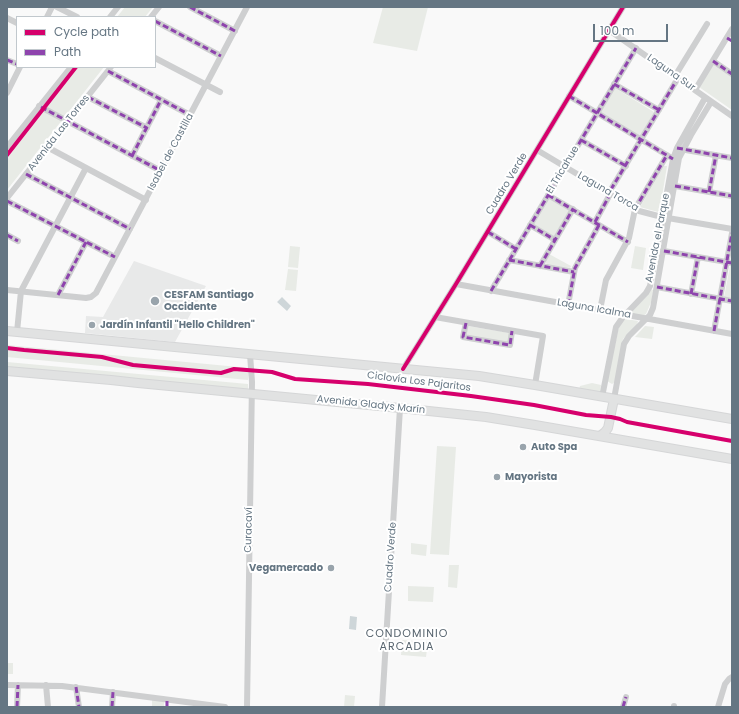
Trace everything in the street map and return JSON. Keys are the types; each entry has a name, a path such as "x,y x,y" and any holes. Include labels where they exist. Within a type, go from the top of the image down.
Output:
{"main road":[{"path":"7,331 479,376 732,419"},
{"name":"Avenida Gladys Marín","path":"7,371 486,417 732,459"},
{"path":"600,436 608,428 614,399"}],"street":[{"path":"48,16 52,7"},
{"path":"58,7 75,16"},
{"path":"111,16 118,7"},
{"path":"152,16 159,7"},
{"path":"190,7 235,31"},
{"name":"Isabel de Castilla","path":"58,295 86,298 93,296 97,291 247,7"},
{"name":"Cuadro Verde","path":"403,368 488,232 623,7"},
{"path":"7,18 16,22"},
{"path":"156,22 221,56"},
{"path":"568,305 576,265 597,224 610,194 707,24"},
{"path":"695,90 729,39 732,29"},
{"name":"Laguna Sur","path":"609,30 732,116"},
{"name":"El Tricahue","path":"491,291 636,48"},
{"path":"156,59 220,92"},
{"path":"713,61 732,74"},
{"path":"7,93 20,68"},
{"path":"7,147 70,68"},
{"path":"109,69 161,100 190,115"},
{"name":"Avenida Las Torres","path":"7,200 109,69"},
{"path":"614,84 659,110"},
{"path":"88,96 147,128"},
{"path":"569,96 670,157 635,209 631,234 628,242 607,277 600,310"},
{"name":"Avenida el Parque","path":"614,399 624,344 629,336 646,319 652,310 670,218 680,149 705,98"},
{"path":"132,156 161,100"},
{"name":"Avenida el Parque","path":"602,397 614,333 618,323 644,296 649,288 662,217 670,157 680,149 711,102"},
{"path":"39,106 161,171"},
{"path":"581,140 626,166"},
{"path":"47,147 146,200"},
{"path":"680,149 732,158"},
{"name":"Laguna Torca","path":"537,150 635,209 662,217 732,229"},
{"path":"709,192 716,155"},
{"path":"18,332 21,291 86,168"},
{"path":"26,174 130,229"},
{"path":"675,186 732,196"},
{"path":"548,194 628,242"},
{"path":"7,200 115,257"},
{"path":"540,266 573,210"},
{"path":"530,225 555,240"},
{"path":"488,232 516,249"},
{"path":"714,331 729,263 732,233"},
{"path":"8,238 18,241"},
{"path":"7,290 58,295 86,242"},
{"path":"664,251 729,263"},
{"path":"691,294 698,257"},
{"path":"509,260 574,272"},
{"name":"Laguna Icalma","path":"456,284 732,334"},
{"path":"657,287 732,301"},
{"path":"435,317 544,336 535,385"},
{"path":"466,323 463,337 510,345 512,331"},
{"name":"Curacaví","path":"247,707 252,365 250,354"},
{"name":"Cuadro Verde","path":"382,707 400,408"},
{"path":"718,707 725,684 732,677"},
{"path":"7,684 76,687 168,699 201,705 225,707"},
{"path":"17,707 18,685"},
{"path":"46,685 48,707"},
{"path":"76,687 79,707"},
{"path":"112,707 113,692"},
{"path":"623,707 626,697"},
{"path":"167,707 168,699"}],"shaded area":[{"path":"125,7 153,7 146,16 118,16"},
{"path":"383,7 428,7 417,51 373,43"},
{"path":"713,65 732,77 732,110 699,87"},
{"path":"76,68 103,68 7,190 7,155"},
{"path":"615,88 654,112 640,136 600,113"},
{"path":"664,166 667,166 660,209 658,212 640,207"},
{"path":"550,198 570,211 554,237 534,225"},
{"path":"290,246 300,247 298,268 288,267"},
{"path":"635,246 646,248 643,270 631,268"},
{"path":"549,254 571,266 570,268 547,264 545,261"},
{"name":"CESFAM Santiago Occidente","path":"134,261 206,286 175,342 85,333 86,316 103,317"},
{"path":"730,266 732,266 732,298 724,297"},
{"path":"288,269 298,270 296,291 285,290"},
{"path":"651,289 653,290 652,300 646,314 643,316 630,313 647,296"},
{"path":"282,297 291,306 287,311 277,302"},
{"path":"626,319 638,321 637,325 623,339 615,382 612,384 607,381 619,327"},
{"path":"468,326 510,333 508,343 466,335"},
{"path":"645,326 654,327 652,339 635,337"},
{"path":"7,345 249,368 248,380 7,357"},
{"path":"7,362 248,384 248,390 7,367"},
{"path":"592,383 601,385 600,393 579,390 580,386"},
{"path":"437,446 456,447 449,555 430,554"},
{"path":"411,543 427,545 426,556 411,554"},
{"path":"449,565 459,565 457,588 448,587"},
{"path":"408,586 434,587 433,602 408,601"},
{"path":"350,616 357,617 356,630 349,629"},
{"path":"402,640 428,642 426,657 401,655"},
{"path":"7,663 13,663 13,674 7,674"},
{"path":"345,695 355,696 354,707 344,707"},
{"path":"152,700 164,700 164,707 152,707"}],"marked path":[{"path":"190,7 235,31"},
{"path":"156,22 221,56"},
{"path":"727,38 732,41"},
{"path":"491,291 636,48"},
{"path":"7,60 16,64"},
{"path":"713,61 732,74"},
{"path":"108,71 190,115"},
{"path":"595,222 608,198 610,191 678,78"},
{"path":"614,84 659,110"},
{"path":"569,96 673,159"},
{"path":"88,97 147,128"},
{"path":"132,156 161,100"},
{"path":"41,107 161,171"},
{"path":"581,140 626,166"},
{"path":"677,148 732,158"},
{"path":"635,209 667,155"},
{"path":"709,192 716,155"},
{"path":"26,174 130,229"},
{"path":"675,186 732,196"},
{"path":"548,195 628,242"},
{"path":"7,201 115,257"},
{"path":"540,266 573,209"},
{"path":"530,225 555,240"},
{"path":"568,305 575,268 599,225"},
{"path":"488,232 516,249"},
{"path":"714,331 732,233"},
{"path":"7,235 18,241"},
{"path":"58,295 86,242"},
{"path":"664,251 732,263"},
{"path":"691,294 698,257"},
{"path":"509,260 574,272"},
{"path":"657,287 732,301"},
{"path":"466,323 463,337 510,345 512,331"},
{"path":"17,707 18,685"},
{"path":"76,687 79,707"},
{"path":"112,707 113,692"},
{"path":"623,707 626,697"},
{"path":"167,699 167,707"}],"cycle path":[{"name":"Ciclovía Los Pajaritos","path":"403,369 623,7"},
{"path":"7,155 75,68"},
{"name":"Ciclovía Los Pajaritos","path":"7,348 102,357 133,365 221,373 234,369 272,372 295,379 368,384 471,396 534,405 586,415 611,417 627,422 732,441"}],"place":[{"name":"CESFAM Santiago Occidente","path":"155,301"},
{"name":"Jardín Infantil \"Hello Children\"","path":"92,325"},
{"name":"Auto Spa","path":"523,447"},
{"name":"Mayorista","path":"497,477"},
{"name":"Vegamercado","path":"331,568"}],"district":[{"name":"CONDOMINIO ARCADIA","path":"407,640"}]}
